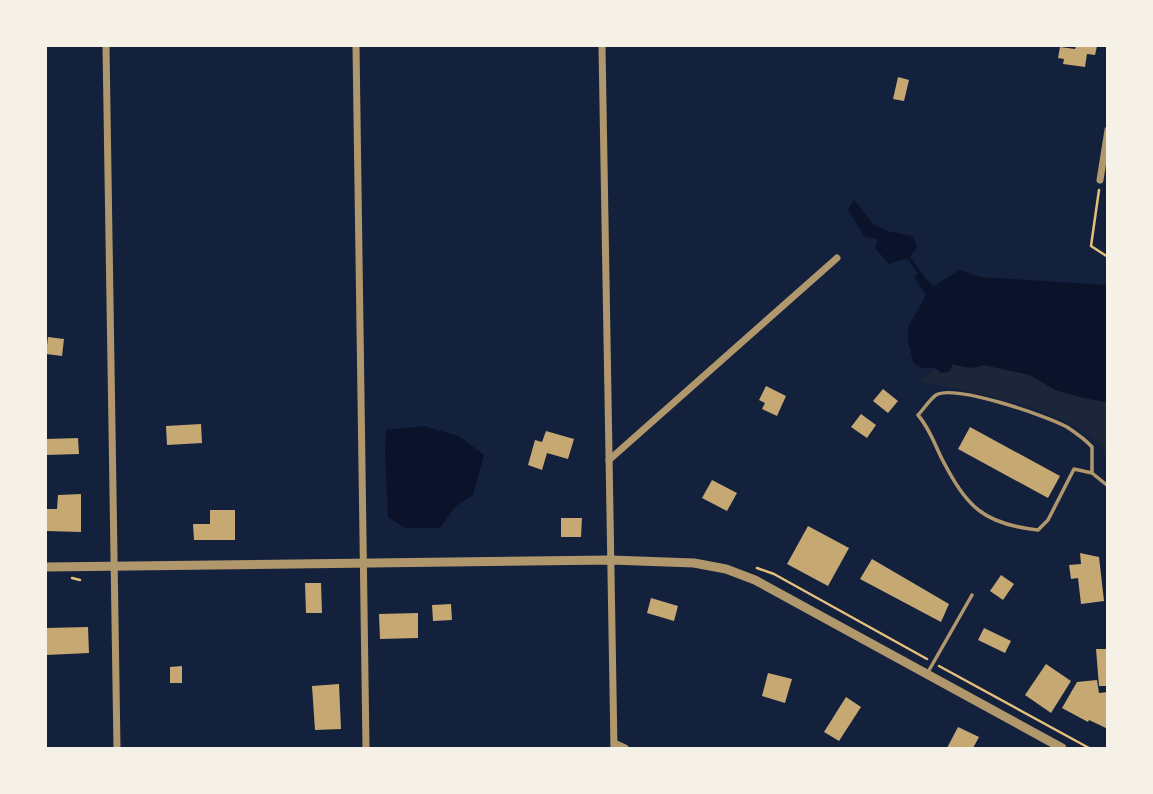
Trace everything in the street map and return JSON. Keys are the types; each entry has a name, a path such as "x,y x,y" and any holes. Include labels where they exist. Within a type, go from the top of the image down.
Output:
{"street":[{"path":"106,46 117,748"},
{"path":"356,46 366,748"},
{"path":"602,46 614,746 625,748"},
{"path":"1100,180 1108,130"},
{"path":"609,460 837,258"},
{"path":"46,568 611,560 694,563 739,573 1062,748"}],"lane":[{"path":"1092,473 1093,447 1084,439 1065,426 1004,404 952,392 937,395 918,415 929,428 942,459 969,503 989,519 1013,527 1038,530 1048,520 1074,469 1092,473 1108,486"},
{"path":"927,674 972,595"}],"path":[{"path":"1100,180 1091,246 1108,257"}],"shaded area":[{"path":"854,200 874,225 891,232 913,236 917,247 909,258 889,264 875,248 878,239 865,237 848,210"},
{"path":"959,270 981,277 1107,285 1107,402 1055,390 1030,375 983,365 972,368 953,364 949,372 941,373 935,368 922,368 914,363 908,343 908,327 926,295 914,277 919,273 934,286"},
{"path":"952,364 972,367 983,364 1030,375 1055,390 1107,402 1107,454 1093,438 1049,414 920,381 935,368 941,373 948,372"},
{"path":"424,426 459,436 484,455 473,495 456,506 440,528 405,528 388,517 386,430"}],"building":[{"path":"1076,46 1097,46 1095,55 1087,54 1085,67 1063,64 1064,59 1058,58 1060,47 1075,49"},
{"path":"898,77 909,80 904,101 893,99"},
{"path":"48,337 64,339 62,356 46,354"},
{"path":"766,386 786,396 777,416 762,409 765,403 759,400"},
{"path":"883,389 898,401 888,413 873,401"},
{"path":"861,414 876,425 867,438 851,427"},
{"path":"201,424 202,443 167,445 166,426"},
{"path":"970,427 1060,476 1048,498 958,449"},
{"path":"546,431 574,439 568,459 547,453 542,470 528,465 535,440 542,442"},
{"path":"78,438 79,454 46,455 46,439"},
{"path":"712,480 737,493 727,511 702,498"},
{"path":"81,494 81,532 46,531 46,509 57,509 58,495"},
{"path":"210,510 235,510 235,540 194,540 193,524 210,524"},
{"path":"561,518 582,518 581,537 561,537"},
{"path":"808,526 849,548 828,586 787,564"},
{"path":"1080,553 1099,557 1104,601 1081,604 1078,578 1071,579 1069,565 1081,564"},
{"path":"872,559 949,604 941,622 860,579"},
{"path":"1001,575 1014,584 1003,600 990,591"},
{"path":"305,583 321,583 322,613 306,613"},
{"path":"651,598 678,606 674,621 647,613"},
{"path":"451,604 452,620 433,621 432,605"},
{"path":"418,613 418,638 380,639 379,614"},
{"path":"88,627 89,653 46,655 46,628"},
{"path":"984,628 1011,641 1005,653 978,640"},
{"path":"1096,649 1108,649 1108,686 1099,686"},
{"path":"1046,664 1071,681 1051,713 1025,695"},
{"path":"182,666 182,683 170,683 170,667"},
{"path":"768,673 792,679 785,703 762,696"},
{"path":"1097,680 1099,693 1108,692 1108,729 1062,708 1077,682"},
{"path":"339,684 341,729 315,730 312,686"},
{"path":"846,697 861,707 839,741 824,732"},
{"path":"958,727 979,737 973,748 947,748"}],"waterway":[{"path":"909,258 922,276"}]}
